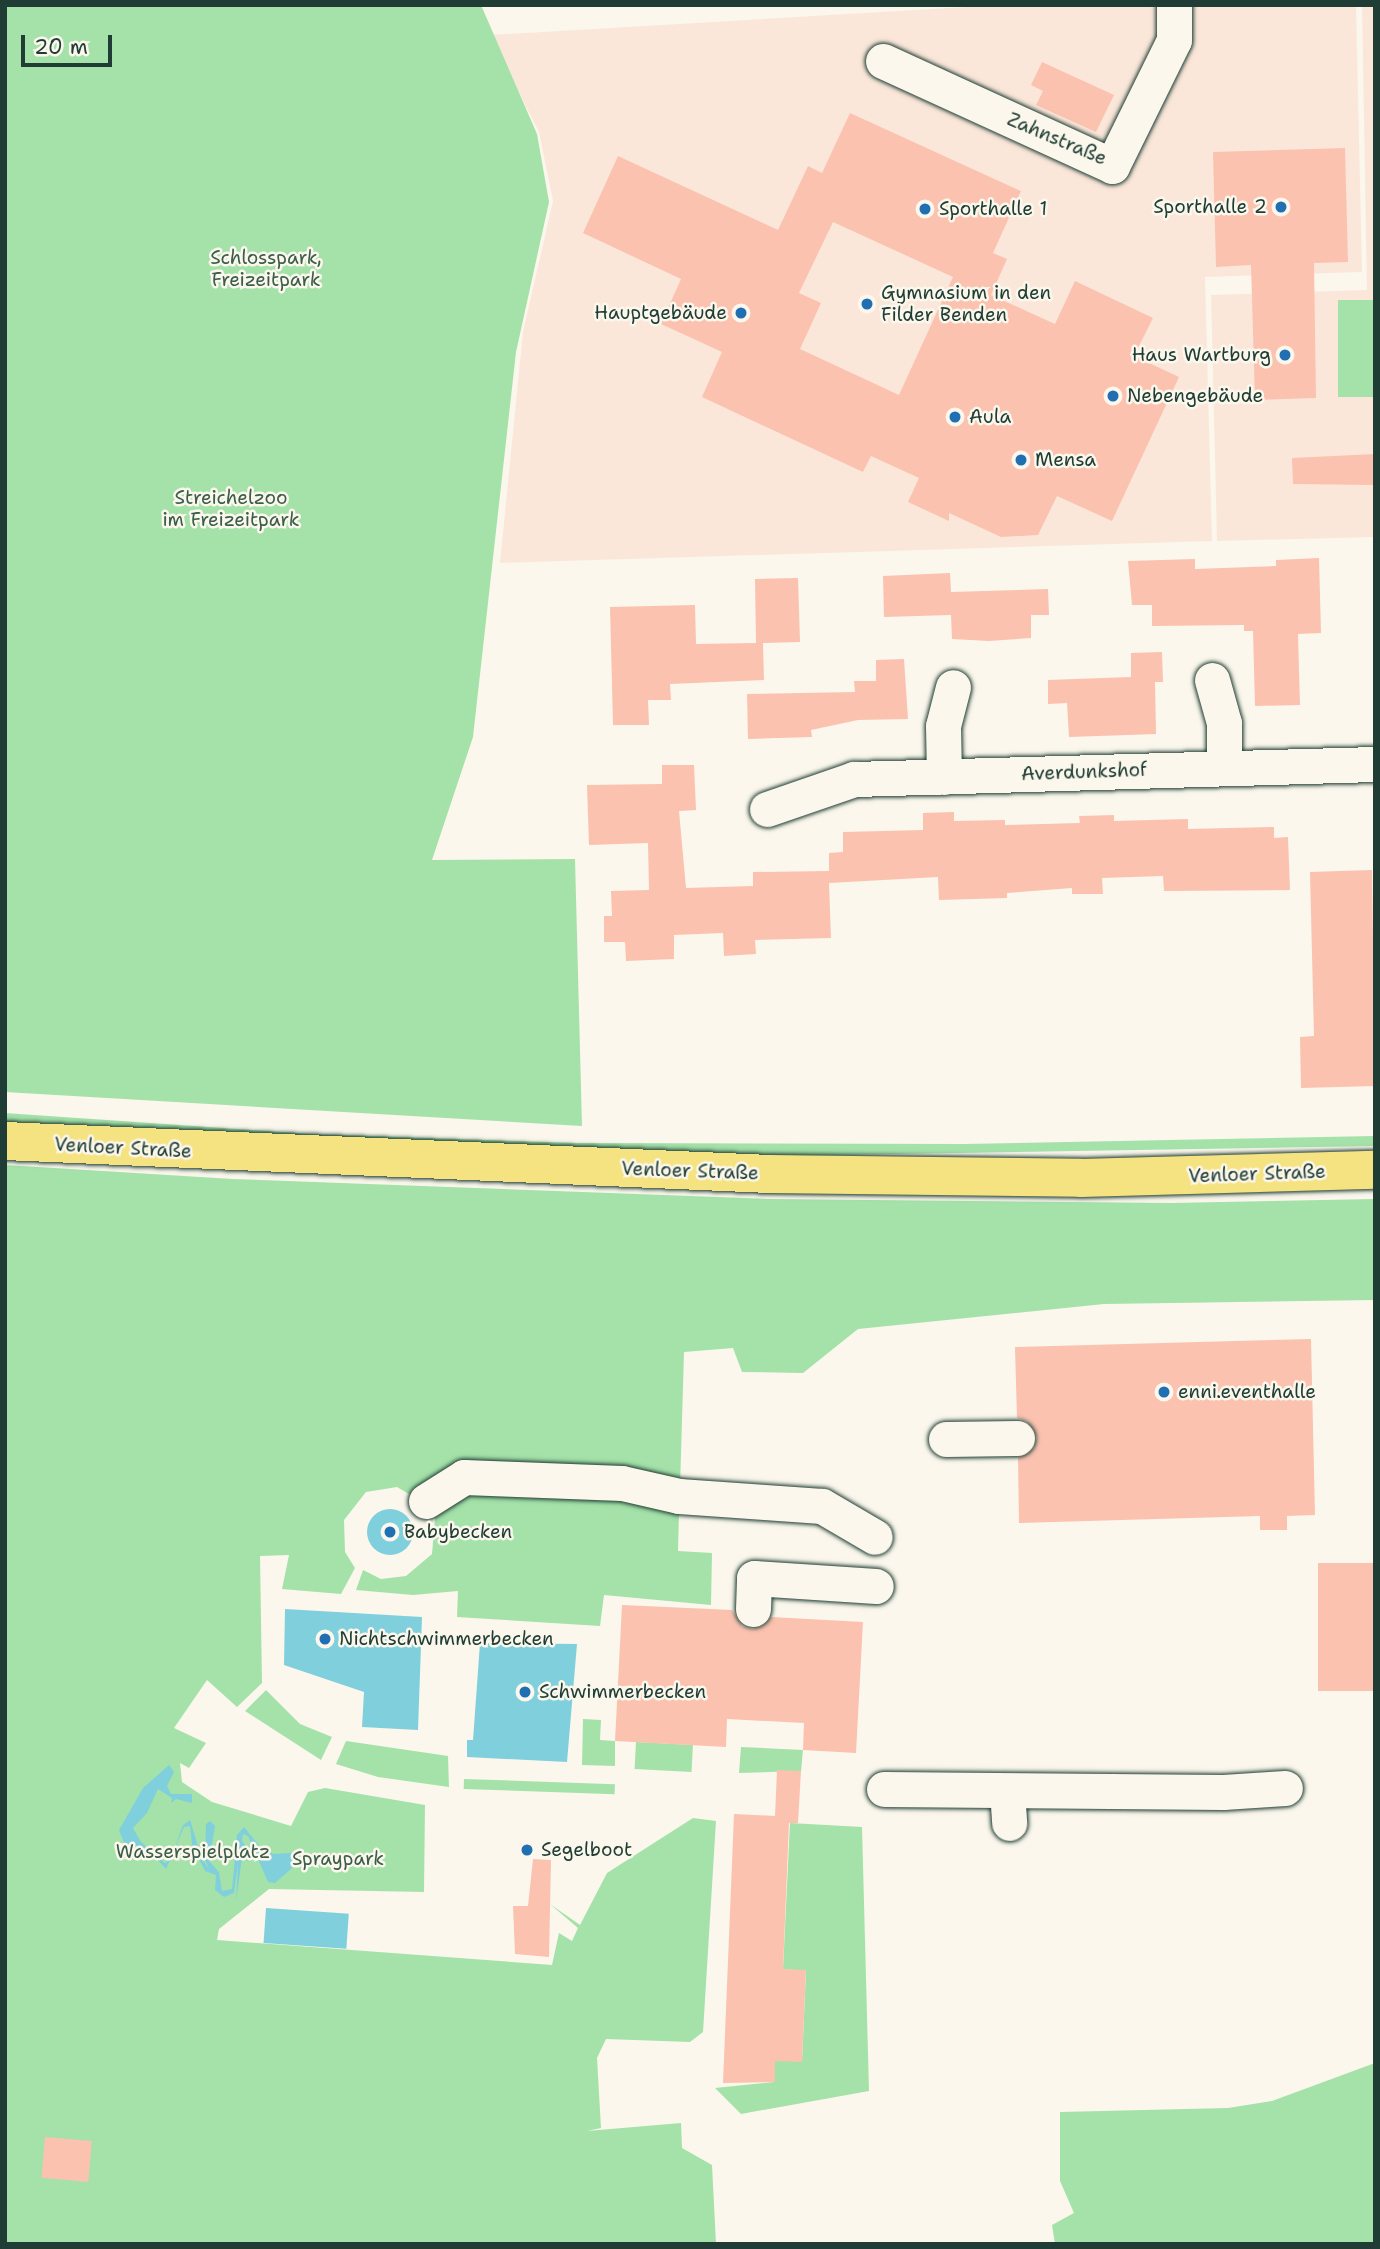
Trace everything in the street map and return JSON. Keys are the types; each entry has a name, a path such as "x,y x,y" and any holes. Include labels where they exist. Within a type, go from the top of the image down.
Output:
{"main road":[{"name":"Venloer Straße","path":"5,1141 233,1154 769,1174 1081,1178 1375,1170"}],"street":[{"name":"Zahnstraße","path":"883,61 1112,166 1174,40 1174,5"},
{"path":"1212,680 1224,723 1224,768"},
{"path":"944,777 943,726 953,687"},
{"name":"Averdunkshof","path":"767,809 854,779 1375,764"},
{"path":"946,1439 1017,1438"},
{"path":"426,1501 464,1477 622,1483 690,1497 822,1506 875,1537"},
{"path":"753,1609 754,1578 876,1586"},
{"path":"884,1789 1008,1807 1285,1788"}],"shaded area":[{"name":"Gymnasium in den Filder Benden","path":"1000,5 1356,5 1362,272 1205,277 1212,541 500,563 523,332 553,201 539,132 490,35"},
{"path":"1362,5 1375,5 1375,537 1217,541 1211,295 1367,290"}],"green space":[{"name":"Schlosspark, Freizeitpark","path":"5,5 481,5 537,134 549,202 516,352 473,737 432,860 575,859 582,1126 5,1092"},
{"path":"1338,300 1375,300 1375,397 1338,397"},
{"path":"5,1113 311,1134 577,1143 964,1144 1375,1136 1375,1146 769,1156 5,1122"},
{"path":"5,1165 233,1179 771,1199 1171,1203 1375,1199 1375,1300 1104,1304 858,1329 803,1373 742,1372 733,1348 684,1352 680,1488 627,1492 668,1512 679,1512 678,1551 712,1553 711,1605 604,1595 600,1626 457,1617 458,1591 413,1595 356,1590 363,1570 381,1579 406,1576 432,1554 435,1519 426,1504 397,1487 366,1492 344,1520 345,1552 355,1568 341,1594 282,1589 289,1555 260,1556 262,1683 237,1707 207,1680 174,1728 206,1743 189,1768 180,1763 182,1782 212,1802 291,1826 308,1792 325,1788 425,1805 424,1892 269,1889 219,1929 217,1940 552,1965 559,1933 572,1941 578,1928 550,1904 580,1925 607,1873 693,1818 716,1821 703,2032 690,2042 606,2039 597,2058 601,2128 587,2131 681,2123 682,2148 712,2165 716,2244 5,2244"},
{"path":"266,1690 300,1724 332,1737 321,1760 245,1711"},
{"path":"583,1719 601,1720 600,1740 615,1741 615,1766 582,1765"},
{"path":"346,1741 448,1756 449,1787 378,1777 336,1764"},
{"path":"636,1742 693,1745 692,1772 635,1769"},
{"path":"741,1747 803,1750 801,1771 739,1773"},
{"path":"464,1779 615,1784 615,1794 464,1789"},
{"path":"790,1823 862,1827 869,2091 741,2114 715,2088 774,2082 775,2061 802,2061 806,1971 783,1969"},
{"path":"1375,2063 1375,2244 1055,2244 1052,2225 1074,2213 1060,2181 1060,2112 1228,2108 1272,2101"}],"water":[{"name":"Babybecken","path":"390,1509 407,1515 413,1532 407,1549 390,1555 373,1549 367,1532 373,1515"},
{"path":"285,1609 422,1617 418,1730 362,1727 364,1692 284,1665"},
{"name":"Schwimmerbecken","path":"480,1643 577,1644 567,1762 467,1757 467,1740 473,1740"},
{"path":"169,1765 174,1772 167,1786 171,1794 192,1794 192,1803 176,1799 171,1803 172,1798 158,1789 147,1813 133,1828 141,1842 165,1863 171,1858 166,1869 152,1854 127,1850 119,1830 143,1788"},
{"path":"190,1820 202,1859 209,1869 205,1860 206,1824 210,1821 215,1826 209,1861 219,1872 222,1891 232,1889 237,1835 244,1827 262,1849 273,1854 291,1853 295,1862 275,1883 268,1882 248,1836 243,1834 242,1841 252,1853 249,1857 244,1852 250,1862 242,1858 236,1901 238,1864 234,1893 224,1897 215,1890 216,1875 205,1871 192,1845 190,1826 184,1827 173,1854 183,1825"},
{"path":"266,1908 349,1914 346,1949 264,1943"}],"building":[{"path":"1042,62 1114,95 1096,132 1036,105 1043,91 1031,85"},
{"path":"850,113 1021,191 993,253 1007,259 991,295 1055,324 1075,281 1153,318 1134,356 1179,377 1112,521 1057,496 1038,535 1001,537 949,513 949,521 908,502 919,478 871,456 863,472 702,397 722,352 661,324 681,279 583,233 618,156 778,230 808,166 822,173","holes":["833,222 953,277 899,395 800,349 821,303 799,293"]},
{"name":"Sporthalle 2","path":"1345,148 1348,262 1314,263 1316,398 1255,400 1251,265 1216,267 1213,152"},
{"path":"1375,454 1375,485 1293,484 1292,458"},
{"path":"1319,558 1321,633 1298,634 1300,705 1255,706 1253,631 1244,631 1244,625 1152,626 1152,605 1132,605 1128,561 1195,559 1195,569 1276,566 1276,560"},
{"path":"950,573 951,592 1048,589 1049,615 1031,615 1031,638 989,641 952,639 951,615 884,617 883,576"},
{"path":"798,578 800,642 763,643 764,680 670,684 671,700 648,700 649,725 613,725 610,607 695,605 696,644 756,643 755,579"},
{"path":"1162,652 1163,682 1155,682 1156,734 1069,737 1067,703 1048,704 1048,680 1131,677 1131,653"},
{"path":"904,659 908,719 858,720 811,730 812,737 748,739 747,694 855,692 854,681 876,681 876,660"},
{"path":"662,765 694,765 696,810 679,811 686,888 753,886 753,872 829,871 829,853 843,852 843,832 923,830 923,813 954,812 954,821 1005,820 1005,825 1080,823 1079,816 1114,815 1114,821 1188,819 1188,829 1274,827 1274,838 1288,837 1290,890 1164,891 1163,876 1102,878 1103,894 1072,894 1072,888 1007,893 1007,898 939,900 938,877 829,883 831,938 755,940 756,954 724,956 723,933 674,935 674,959 626,961 625,942 604,942 604,916 612,916 611,891 649,890 648,843 589,845 587,785 662,784"},
{"path":"1372,870 1375,1086 1301,1088 1300,1037 1314,1036 1310,872"},
{"name":"enni.eventhalle","path":"1311,1339 1315,1515 1287,1516 1287,1530 1260,1530 1260,1516 1019,1523 1018,1458 1034,1448 1037,1437 1027,1421 1017,1418 1015,1347"},
{"path":"1318,1563 1375,1563 1375,1691 1318,1691"},
{"path":"622,1605 732,1610 742,1626 752,1629 763,1626 771,1617 863,1622 856,1753 803,1750 804,1723 727,1719 726,1747 615,1741"},
{"path":"777,1770 801,1771 798,1823 789,1823 783,1969 806,1970 802,2062 775,2061 775,2082 723,2083 734,1814 775,1816"},
{"path":"533,1859 551,1860 549,1957 515,1954 513,1906 528,1906"},
{"path":"45,2137 92,2141 88,2182 41,2178"}],"place":[{"name":"Sporthalle 2","path":"1281,207"},
{"name":"Sporthalle 1","path":"925,209"},
{"name":"Gymnasium in den Filder Benden","path":"867,304"},
{"name":"Hauptgebäude","path":"741,313"},
{"name":"Haus Wartburg","path":"1285,355"},
{"name":"Nebengebäude","path":"1113,396"},
{"name":"Aula","path":"955,417"},
{"name":"Mensa","path":"1021,460"},
{"name":"enni.eventhalle","path":"1164,1392"},
{"name":"Babybecken","path":"390,1532"},
{"name":"Nichtschwimmerbecken","path":"325,1639"},
{"name":"Schwimmerbecken","path":"525,1692"},
{"name":"Segelboot","path":"527,1850"}],"park label":[{"name":"Streichelzoo im Freizeitpark","path":"231,509"},
{"name":"Wasserspielplatz","path":"193,1852"},
{"name":"Spraypark","path":"338,1859"}]}
